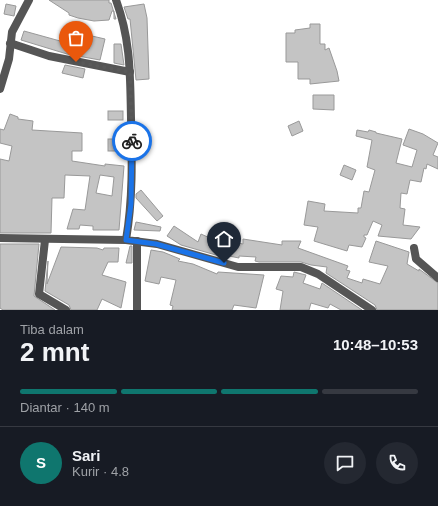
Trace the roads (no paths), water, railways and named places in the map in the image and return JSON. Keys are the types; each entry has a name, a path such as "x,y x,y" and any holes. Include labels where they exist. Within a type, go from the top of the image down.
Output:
{"street":[{"path":"0,89 8,64 12,32 29,0"},
{"path":"116,0 127,38 130,72 132,168 131,204 126,240"},
{"path":"10,43 49,56 130,72"},
{"path":"0,238 137,241 163,245 238,267 301,267 318,274 372,310"},
{"path":"45,240 39,294 66,310"},
{"path":"137,241 137,310"},
{"path":"414,248 416,260 438,278"}]}
